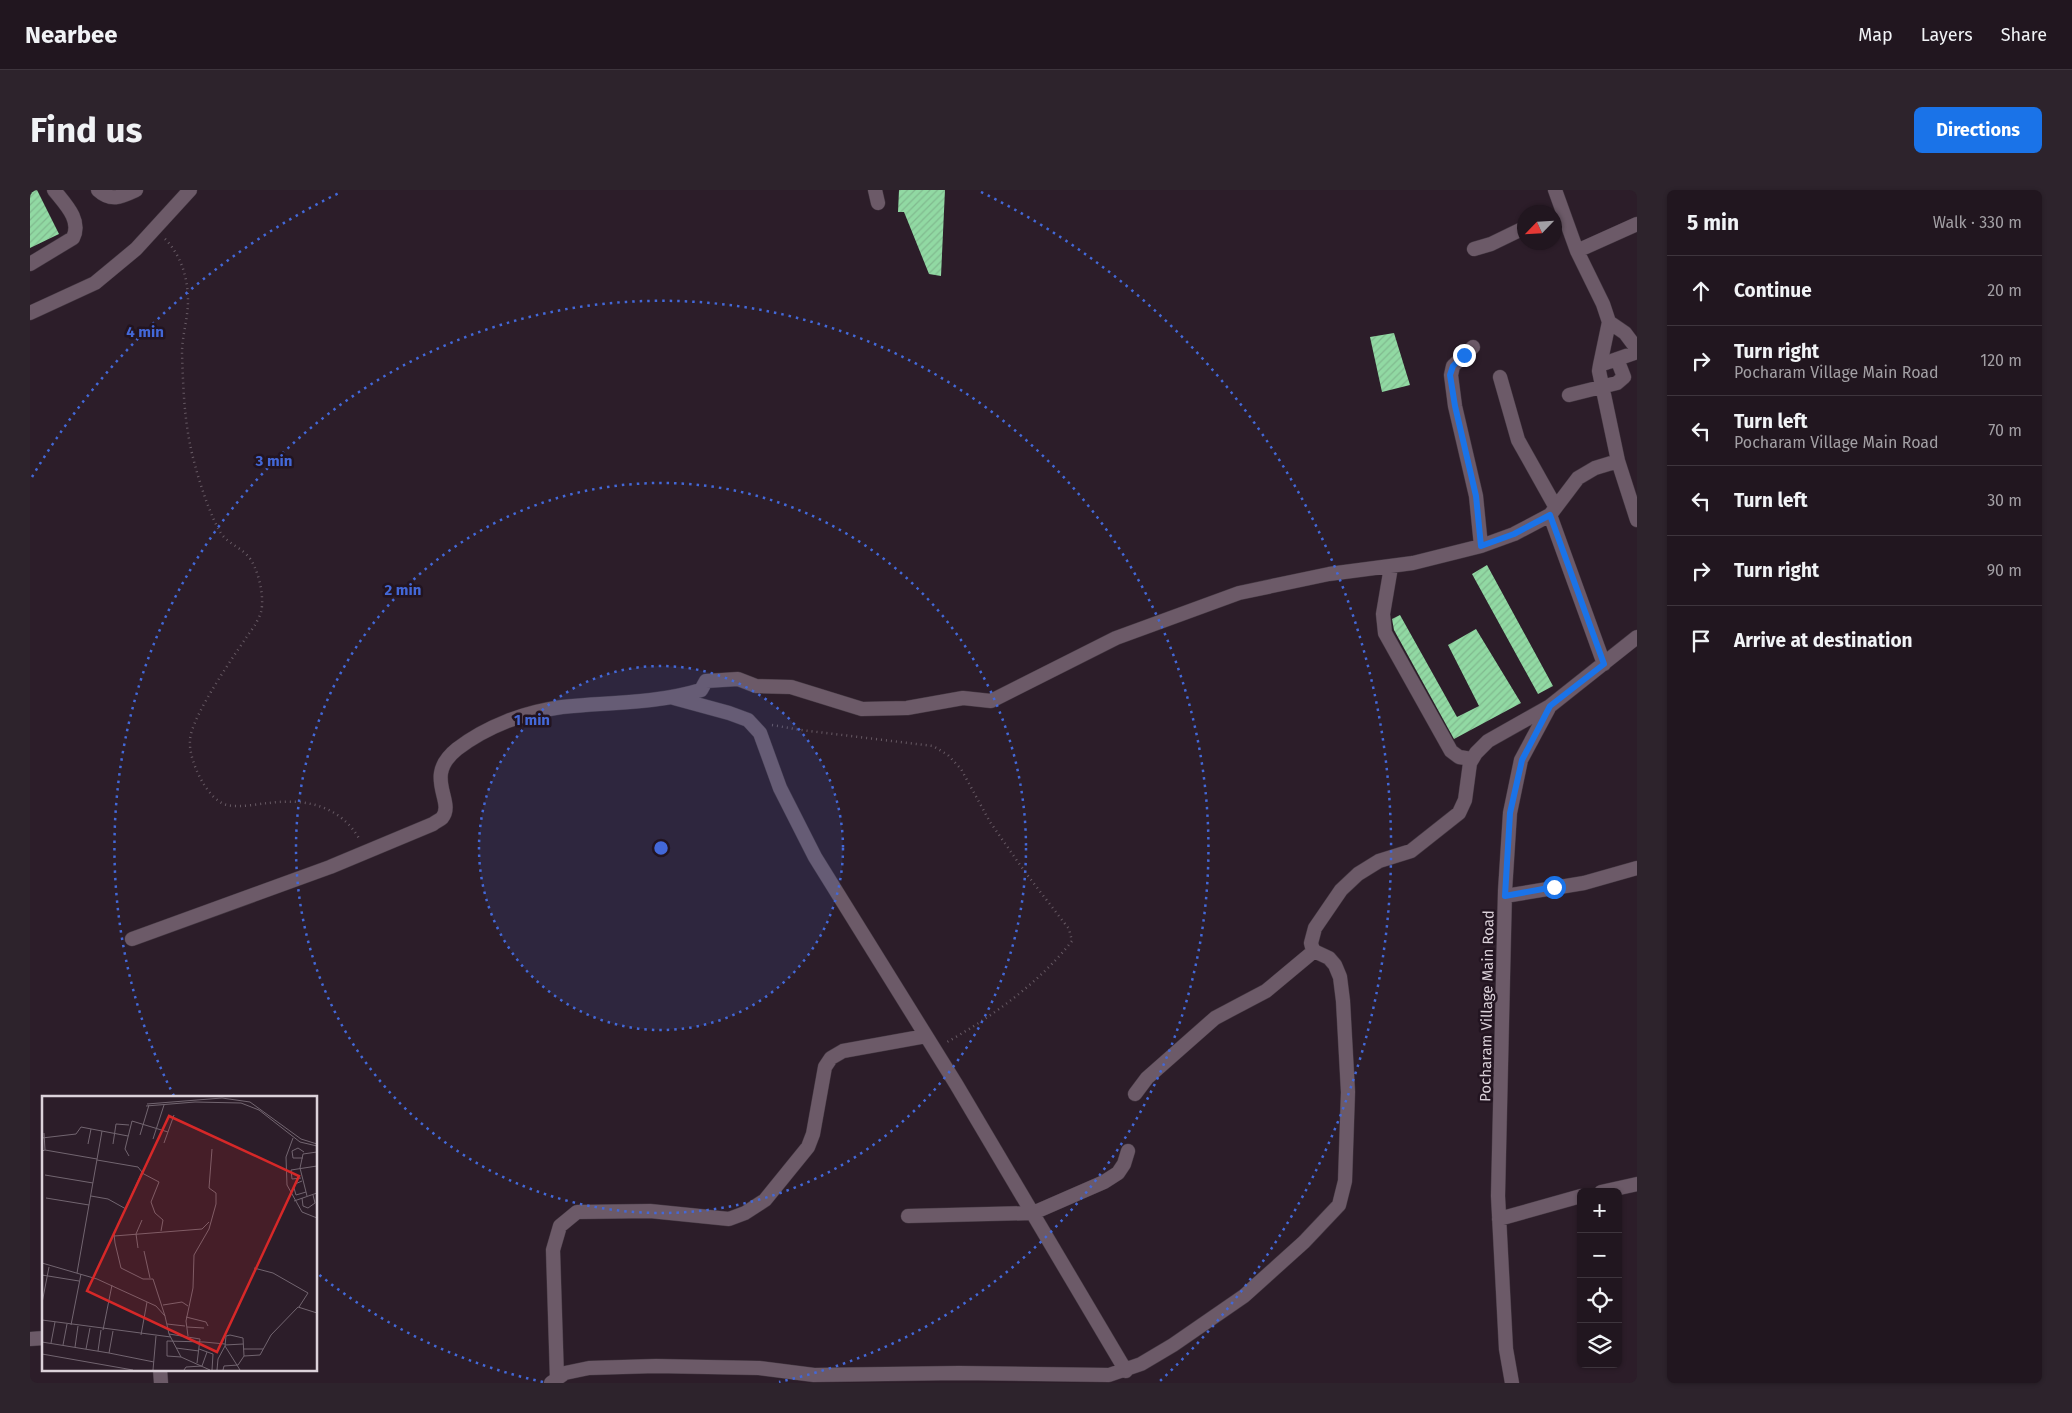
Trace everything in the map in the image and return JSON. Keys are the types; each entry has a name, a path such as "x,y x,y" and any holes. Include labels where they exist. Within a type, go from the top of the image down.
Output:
{"street":[{"path":"30,264 73,238 76,232 76,221 54,190"},
{"path":"98,190 105,196 112,198 120,198 136,190"},
{"path":"30,313 95,283 136,249 190,190"},
{"path":"1555,190 1557,205"},
{"path":"1562,222 1603,304 1609,322 1600,365 1602,386 1618,462 1637,520"},
{"path":"1577,251 1637,224"},
{"path":"1474,248 1491,244 1517,231"},
{"path":"1600,365 1637,351 1625,333 1609,322"},
{"path":"1473,347 1453,366 1450,375 1455,406 1476,496 1481,546"},
{"path":"1569,395 1617,383 1624,377 1617,359"},
{"path":"1500,377 1518,440 1553,511 1604,664"},
{"path":"132,939 366,853 433,824 443,817 445,809 439,778 449,756 486,730 524,716 563,707 674,698 701,690 706,682 738,679 756,686 791,687 862,709 907,708 963,698 991,701 1116,638 1239,593 1329,574 1392,567 1481,546 1514,534 1553,511 1578,478 1596,468 1618,462"},
{"path":"1392,567 1383,614 1385,633 1451,751 1459,757 1472,759"},
{"name":"Pocharam Village Main Road","path":"1512,1383 1506,1349 1499,1219 1505,896 1510,813 1522,760 1550,706 1637,637"},
{"path":"674,698 730,713 748,720 760,733 780,788 815,857 935,1049 1126,1371"},
{"path":"554,1381 565,1373 589,1368 656,1366 759,1368 814,1375 883,1379 959,1373 1110,1375 1126,1371 1173,1345 1244,1296 1304,1242 1339,1205 1345,1181 1348,1092 1343,1001 1340,977 1335,965 1329,958 1314,950 1311,943 1315,928 1341,890 1358,874 1379,862 1411,851 1459,813 1465,800 1470,763 1488,741 1550,706"},
{"path":"1505,896 1584,883 1637,868"},
{"path":"1136,1094 1147,1078 1215,1018 1266,991 1314,950"},
{"path":"554,1381 553,1250 560,1226 577,1212 650,1211 729,1219 745,1213 766,1200 808,1147 813,1134 826,1067 831,1058 843,1051 926,1036"},
{"path":"908,1216 1033,1213 1104,1182 1118,1173 1124,1164 1128,1151"},
{"path":"1619,1188 1637,1184"},
{"path":"1499,1219 1577,1197"},
{"path":"160,1370 161,1383"}],"path":[{"path":"155,229 174,248 182,264 186,283 188,301 182,351 185,404 190,444 218,530 226,541 248,555 259,577 262,599 261,613 255,626 192,726 190,750 199,775 210,794 225,805 238,806 290,801 306,802 332,811 353,828 366,853"},
{"path":"748,720 801,730 933,746 948,755 961,769 990,822 1025,872 1069,929 1072,941 1057,961 984,1021 935,1049"}],"building":[{"path":"30,190 37,190 59,234 30,248"},
{"path":"899,190 945,190 941,276 929,274 904,212 898,212"},
{"path":"1394,333 1410,385 1382,392 1370,337"},
{"path":"1487,565 1553,686 1538,694 1472,574"},
{"path":"1400,615 1457,717 1479,706 1448,645 1476,629 1521,703 1454,739 1394,630 1392,619"}],"route":[{"path":"1464,355 1453,366 1450,375 1455,406 1476,496 1481,546 1514,534 1550,515 1604,664 1550,706 1522,760 1510,813 1505,896 1554,887"}]}
